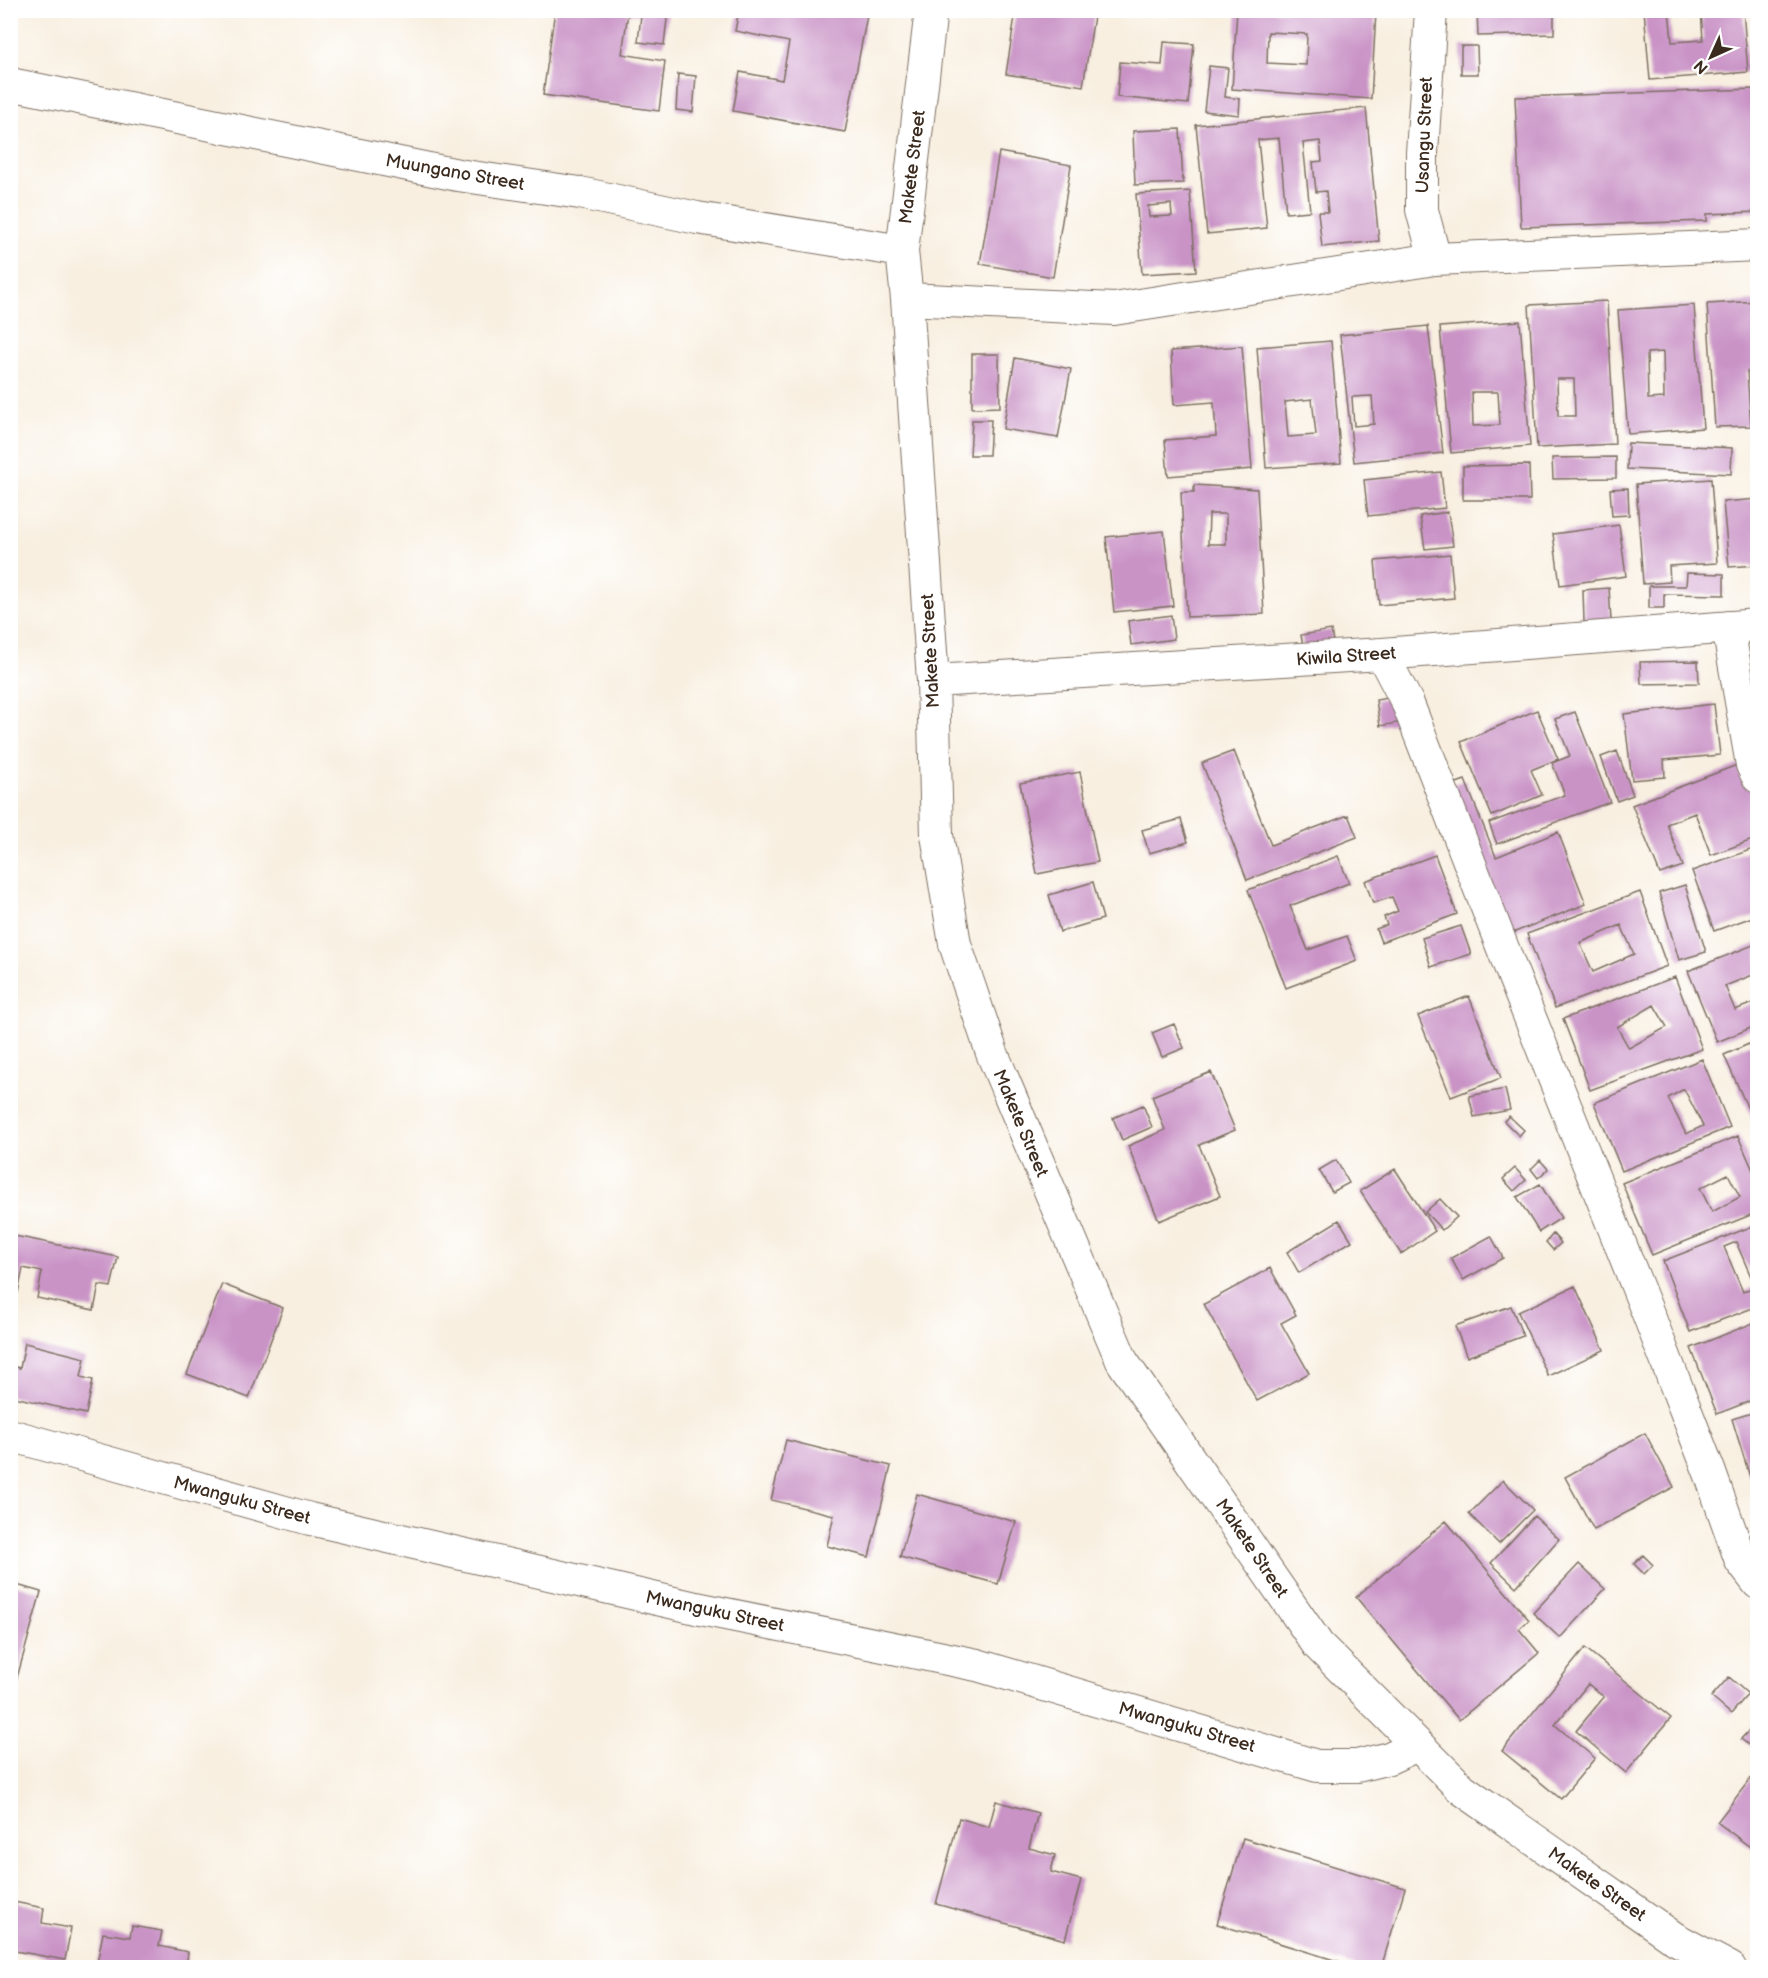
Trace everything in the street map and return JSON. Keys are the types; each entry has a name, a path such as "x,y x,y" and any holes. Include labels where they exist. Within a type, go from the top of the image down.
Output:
{"street":[{"name":"Makete Street","path":"931,10 902,251 933,681 937,835 955,944 992,1053 1122,1361 1318,1646 1462,1789 1674,1938 1730,1968"},
{"name":"Usangu Street","path":"1431,10 1422,153 1422,210 1435,259"},
{"name":"Muungano Street","path":"10,84 458,175 579,193 697,218 902,251"},
{"path":"907,299 1114,309 1435,259 1758,245"},
{"path":"1743,626 1752,765 1758,777"},
{"name":"Kiwila Street","path":"933,681 1382,654 1743,626"},
{"path":"1382,654 1408,704 1523,1001 1658,1338 1741,1561 1758,1583"},
{"name":"Mwanguku Street","path":"10,1435 310,1519 696,1608 977,1665 1162,1722 1317,1766 1357,1766 1389,1758 1417,1745"}],"building":[{"path":"555,10 668,10 664,45 638,42 641,15 628,13 622,54 665,61 659,111 543,95"},
{"path":"739,10 868,10 845,132 733,111 740,72 782,80 789,42 735,31"},
{"path":"1016,10 1095,10 1083,86 1006,74"},
{"path":"1237,10 1376,12 1371,99 1232,89","holes":["1268,32 1307,34 1306,65 1267,63"]},
{"path":"1477,10 1554,10 1554,34 1478,36"},
{"path":"1644,10 1669,10 1672,42 1703,40 1701,10 1743,10 1748,72 1650,80"},
{"path":"1164,42 1194,44 1188,104 1117,97 1120,62 1162,65"},
{"path":"1461,46 1477,46 1478,74 1461,74"},
{"path":"1209,66 1228,68 1225,97 1240,99 1239,115 1204,111"},
{"path":"678,74 696,76 693,112 676,110"},
{"path":"1755,89 1758,212 1707,214 1707,221 1521,227 1515,97"},
{"path":"1366,108 1379,241 1322,247 1318,212 1328,212 1326,191 1316,192 1313,162 1322,161 1320,141 1303,143 1310,211 1286,213 1279,138 1258,140 1267,228 1207,234 1196,125"},
{"path":"1180,129 1183,183 1135,185 1133,131"},
{"path":"999,152 1071,165 1053,277 980,264"},
{"path":"1190,191 1196,271 1142,274 1136,194","holes":["1171,204 1172,216 1149,217 1148,206"]},
{"path":"1607,301 1615,444 1537,448 1529,305","holes":["1557,379 1574,379 1575,416 1558,416"]},
{"path":"1758,301 1758,371 1747,372 1751,426 1715,427 1707,304"},
{"path":"1694,305 1703,428 1628,434 1618,310","holes":["1663,352 1664,398 1648,399 1647,353"]},
{"path":"1520,321 1530,446 1451,453 1440,327","holes":["1472,392 1498,392 1500,425 1473,426"]},
{"path":"1428,326 1443,453 1354,462 1340,335","holes":["1372,396 1374,424 1354,426 1352,397"]},
{"path":"1331,341 1341,463 1266,468 1257,347","holes":["1312,399 1316,435 1288,437 1285,402"]},
{"path":"1242,346 1252,469 1168,476 1165,440 1216,436 1214,402 1174,405 1171,351"},
{"path":"972,354 999,354 1000,407 972,408"},
{"path":"1015,358 1071,369 1058,438 1003,429"},
{"path":"972,420 991,420 989,455 970,455"},
{"path":"1628,443 1732,448 1731,474 1627,469"},
{"path":"1616,457 1616,478 1553,479 1552,458"},
{"path":"1529,465 1530,500 1463,500 1463,466"},
{"path":"1441,472 1445,508 1368,516 1364,480"},
{"path":"1711,479 1717,563 1669,566 1670,582 1643,584 1636,484"},
{"path":"1194,485 1257,489 1264,614 1187,617 1181,492 1194,492","holes":["1209,514 1226,514 1226,544 1208,544"]},
{"path":"1628,488 1629,515 1612,516 1610,489"},
{"path":"1758,499 1758,565 1729,567 1723,502"},
{"path":"1448,512 1453,546 1425,549 1420,516"},
{"path":"1619,525 1626,576 1560,585 1553,534"},
{"path":"1164,531 1173,606 1114,612 1106,537"},
{"path":"1450,554 1454,598 1379,605 1375,561"},
{"path":"1687,573 1724,574 1724,595 1664,594 1664,608 1649,608 1649,586 1686,586"},
{"path":"1609,588 1611,621 1584,622 1583,590"},
{"path":"1171,615 1174,639 1131,645 1128,621"},
{"path":"1331,630 1335,653 1305,658 1301,635"},
{"path":"1698,661 1699,683 1641,684 1640,662"},
{"path":"1399,696 1403,722 1380,726 1376,700"},
{"path":"1714,704 1720,755 1664,760 1665,777 1632,780 1624,714"},
{"path":"1537,710 1558,759 1531,770 1542,795 1492,816 1461,742"},
{"path":"1575,712 1610,802 1497,844 1489,823 1565,795 1552,763 1570,756 1555,719"},
{"path":"1234,751 1271,845 1348,815 1357,837 1247,880 1202,763"},
{"path":"1617,751 1633,795 1617,801 1601,757"},
{"path":"1745,762 1758,795 1758,838 1711,855 1695,813 1667,824 1683,866 1660,874 1632,805"},
{"path":"1080,772 1098,862 1037,874 1020,783"},
{"path":"1465,780 1496,857 1558,832 1586,904 1510,934 1451,785"},
{"path":"1181,819 1188,842 1149,853 1142,830"},
{"path":"1758,847 1758,915 1714,931 1692,871"},
{"path":"1435,855 1457,914 1381,942 1376,929 1387,925 1384,917 1398,911 1392,897 1373,903 1365,881"},
{"path":"1338,856 1349,883 1290,906 1308,950 1347,936 1357,961 1286,988 1248,890"},
{"path":"1093,882 1103,919 1060,932 1049,895"},
{"path":"1685,885 1706,952 1679,960 1659,893"},
{"path":"1640,892 1667,966 1555,1008 1527,934","holes":["1621,925 1634,954 1593,972 1580,943"]},
{"path":"1461,926 1471,954 1431,967 1422,938"},
{"path":"1758,943 1758,973 1725,986 1735,1010 1758,1001 1758,1025 1717,1042 1688,971"},
{"path":"1675,977 1702,1049 1590,1090 1563,1019","holes":["1654,1005 1667,1027 1629,1048 1617,1027"]},
{"path":"1469,996 1501,1078 1451,1097 1418,1016"},
{"path":"1174,1024 1184,1048 1162,1057 1152,1033"},
{"path":"1758,1040 1758,1118 1753,1120 1724,1055"},
{"path":"1702,1059 1730,1127 1622,1171 1594,1103","holes":["1684,1089 1703,1126 1686,1134 1668,1098"]},
{"path":"1211,1072 1235,1130 1199,1145 1220,1196 1159,1221 1128,1146 1165,1130 1152,1096"},
{"path":"1505,1089 1510,1110 1474,1117 1469,1096"},
{"path":"1143,1105 1152,1127 1122,1140 1113,1118"},
{"path":"1509,1116 1524,1130 1519,1136 1504,1121"},
{"path":"1738,1136 1758,1182 1758,1212 1652,1255 1622,1183","holes":["1728,1174 1740,1197 1712,1212 1700,1188"]},
{"path":"1336,1160 1349,1183 1332,1192 1319,1170"},
{"path":"1540,1160 1548,1169 1538,1178 1531,1169"},
{"path":"1515,1168 1526,1180 1514,1191 1503,1179"},
{"path":"1395,1169 1435,1231 1401,1254 1360,1191"},
{"path":"1540,1184 1561,1218 1539,1232 1517,1197"},
{"path":"1440,1199 1457,1217 1442,1230 1425,1212"},
{"path":"1339,1220 1352,1241 1299,1273 1287,1252"},
{"path":"1758,1224 1758,1306 1690,1332 1663,1261","holes":["1736,1242 1755,1286 1743,1292 1724,1247"]},
{"path":"1553,1234 1561,1243 1553,1250 1546,1242"},
{"path":"10,1235 118,1257 111,1287 99,1285 94,1310 37,1298 42,1272 23,1268 18,1293 10,1291"},
{"path":"1491,1236 1503,1258 1463,1280 1451,1258"},
{"path":"1270,1268 1296,1315 1281,1323 1309,1373 1257,1401 1204,1304"},
{"path":"222,1284 283,1308 249,1398 187,1374"},
{"path":"1575,1286 1604,1350 1548,1376 1518,1312"},
{"path":"1511,1306 1523,1336 1467,1357 1455,1326"},
{"path":"1758,1321 1758,1398 1717,1414 1691,1348"},
{"path":"25,1343 85,1358 81,1377 93,1380 86,1414 10,1396 10,1366 20,1368"},
{"path":"1758,1411 1758,1489 1754,1490 1732,1419"},
{"path":"1645,1433 1674,1487 1594,1530 1565,1477"},
{"path":"786,1440 891,1466 869,1557 827,1546 834,1515 771,1500"},
{"path":"1503,1480 1533,1510 1499,1544 1469,1514"},
{"path":"917,1494 1016,1522 998,1584 900,1557"},
{"path":"1534,1516 1559,1539 1516,1587 1491,1563"},
{"path":"1446,1521 1529,1620 1519,1629 1539,1653 1459,1720 1356,1597"},
{"path":"1643,1555 1653,1565 1644,1574 1634,1564"},
{"path":"1579,1564 1605,1589 1560,1638 1533,1613"},
{"path":"10,1583 41,1592 11,1699 10,1699"},
{"path":"1585,1648 1671,1718 1626,1773 1576,1731 1604,1697 1588,1684 1555,1725 1595,1758 1561,1799 1502,1751"},
{"path":"1729,1677 1748,1694 1731,1714 1711,1697"},
{"path":"1755,1724 1758,1726 1758,1740 1751,1747 1741,1739"},
{"path":"1758,1769 1758,1853 1717,1822"},
{"path":"996,1801 1038,1813 1029,1848 1055,1855 1051,1872 1081,1880 1065,1940 936,1904 959,1818 989,1827"},
{"path":"1243,1838 1405,1888 1381,1968 1360,1968 1217,1924"},
{"path":"14,1902 44,1908 42,1923 71,1928 65,1960 10,1950 10,1914 12,1914"},
{"path":"132,1926 162,1931 159,1946 188,1952 186,1968 96,1968 103,1933 130,1937"}]}
